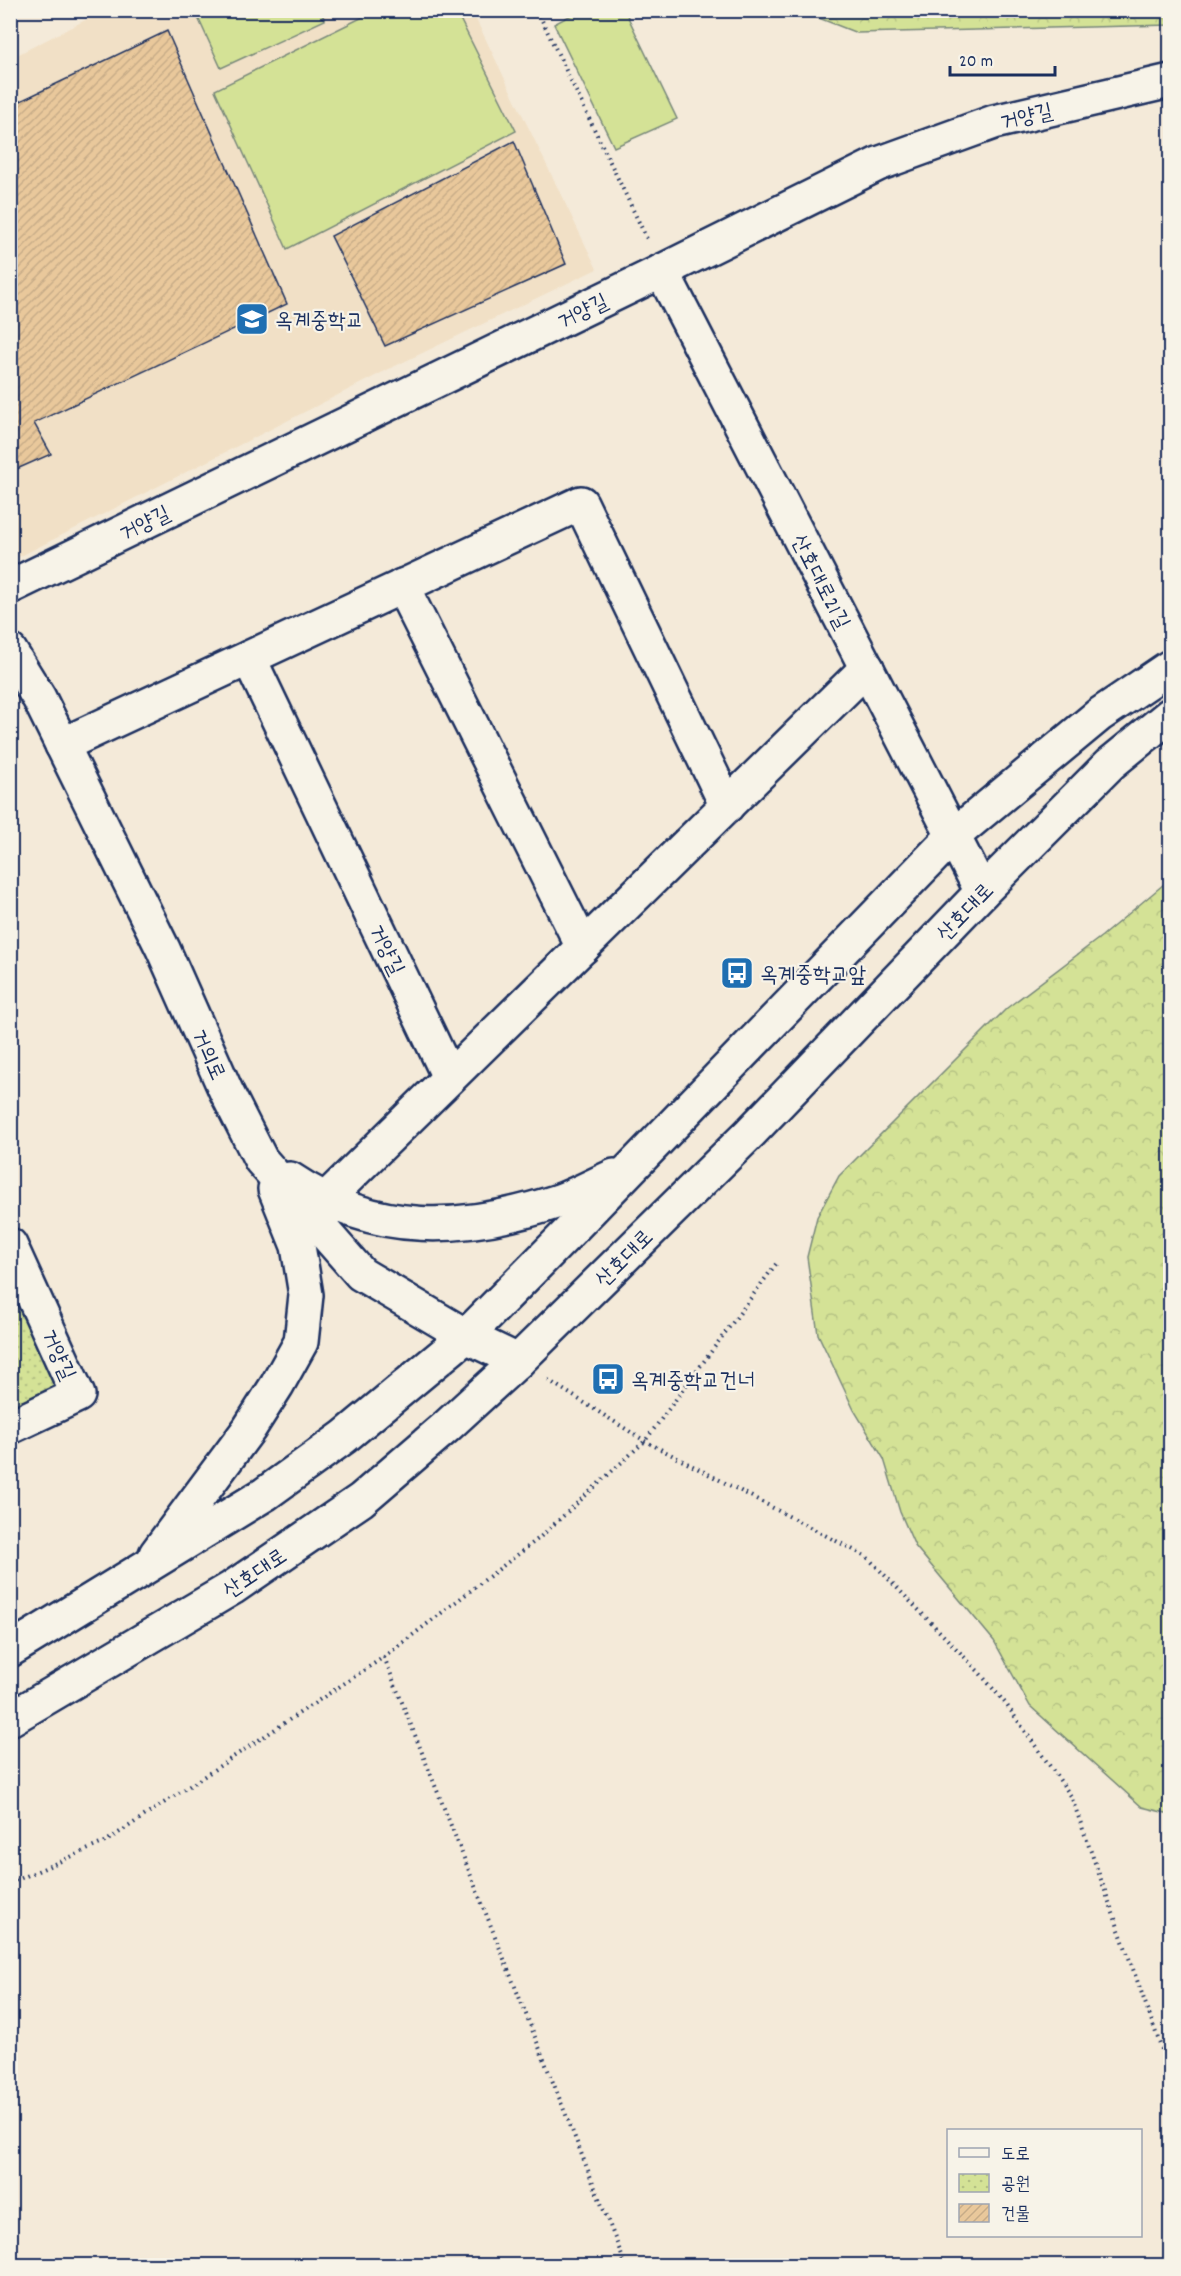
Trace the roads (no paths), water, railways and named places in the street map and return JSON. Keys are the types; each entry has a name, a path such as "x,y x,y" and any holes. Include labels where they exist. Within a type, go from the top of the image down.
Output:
{"street":[{"name":"거양길","path":"10,587 878,164 994,122 1170,81"},
{"name":"산호대로21길","path":"662,271 982,892"},
{"path":"62,745 580,503 727,806"},
{"path":"402,586 583,947"},
{"name":"거의로","path":"10,651 39,698 163,949 226,1091 261,1160 361,1274 466,1336 518,1361"},
{"name":"거양길","path":"249,658 449,1077"},
{"path":"10,1650 264,1494 344,1437 466,1336 953,836 1099,715 1170,667"},
{"path":"325,1200 867,668"},
{"name":"산호대로","path":"10,1719 232,1588 361,1500 446,1428 518,1361 750,1132 982,892 1110,764 1170,715"},
{"path":"261,1160 315,1196 360,1214 400,1223 452,1224 503,1216 561,1200 633,1167"},
{"path":"144,1569 249,1429 301,1342 306,1295 298,1246 281,1201 261,1160"},
{"name":"거양길","path":"10,1245 78,1395 10,1426"}],"place":[{"name":"옥계중학교","path":"252,319"},
{"name":"옥계중학교앞","path":"737,973"},
{"name":"옥계중학교건너","path":"608,1379"}]}
